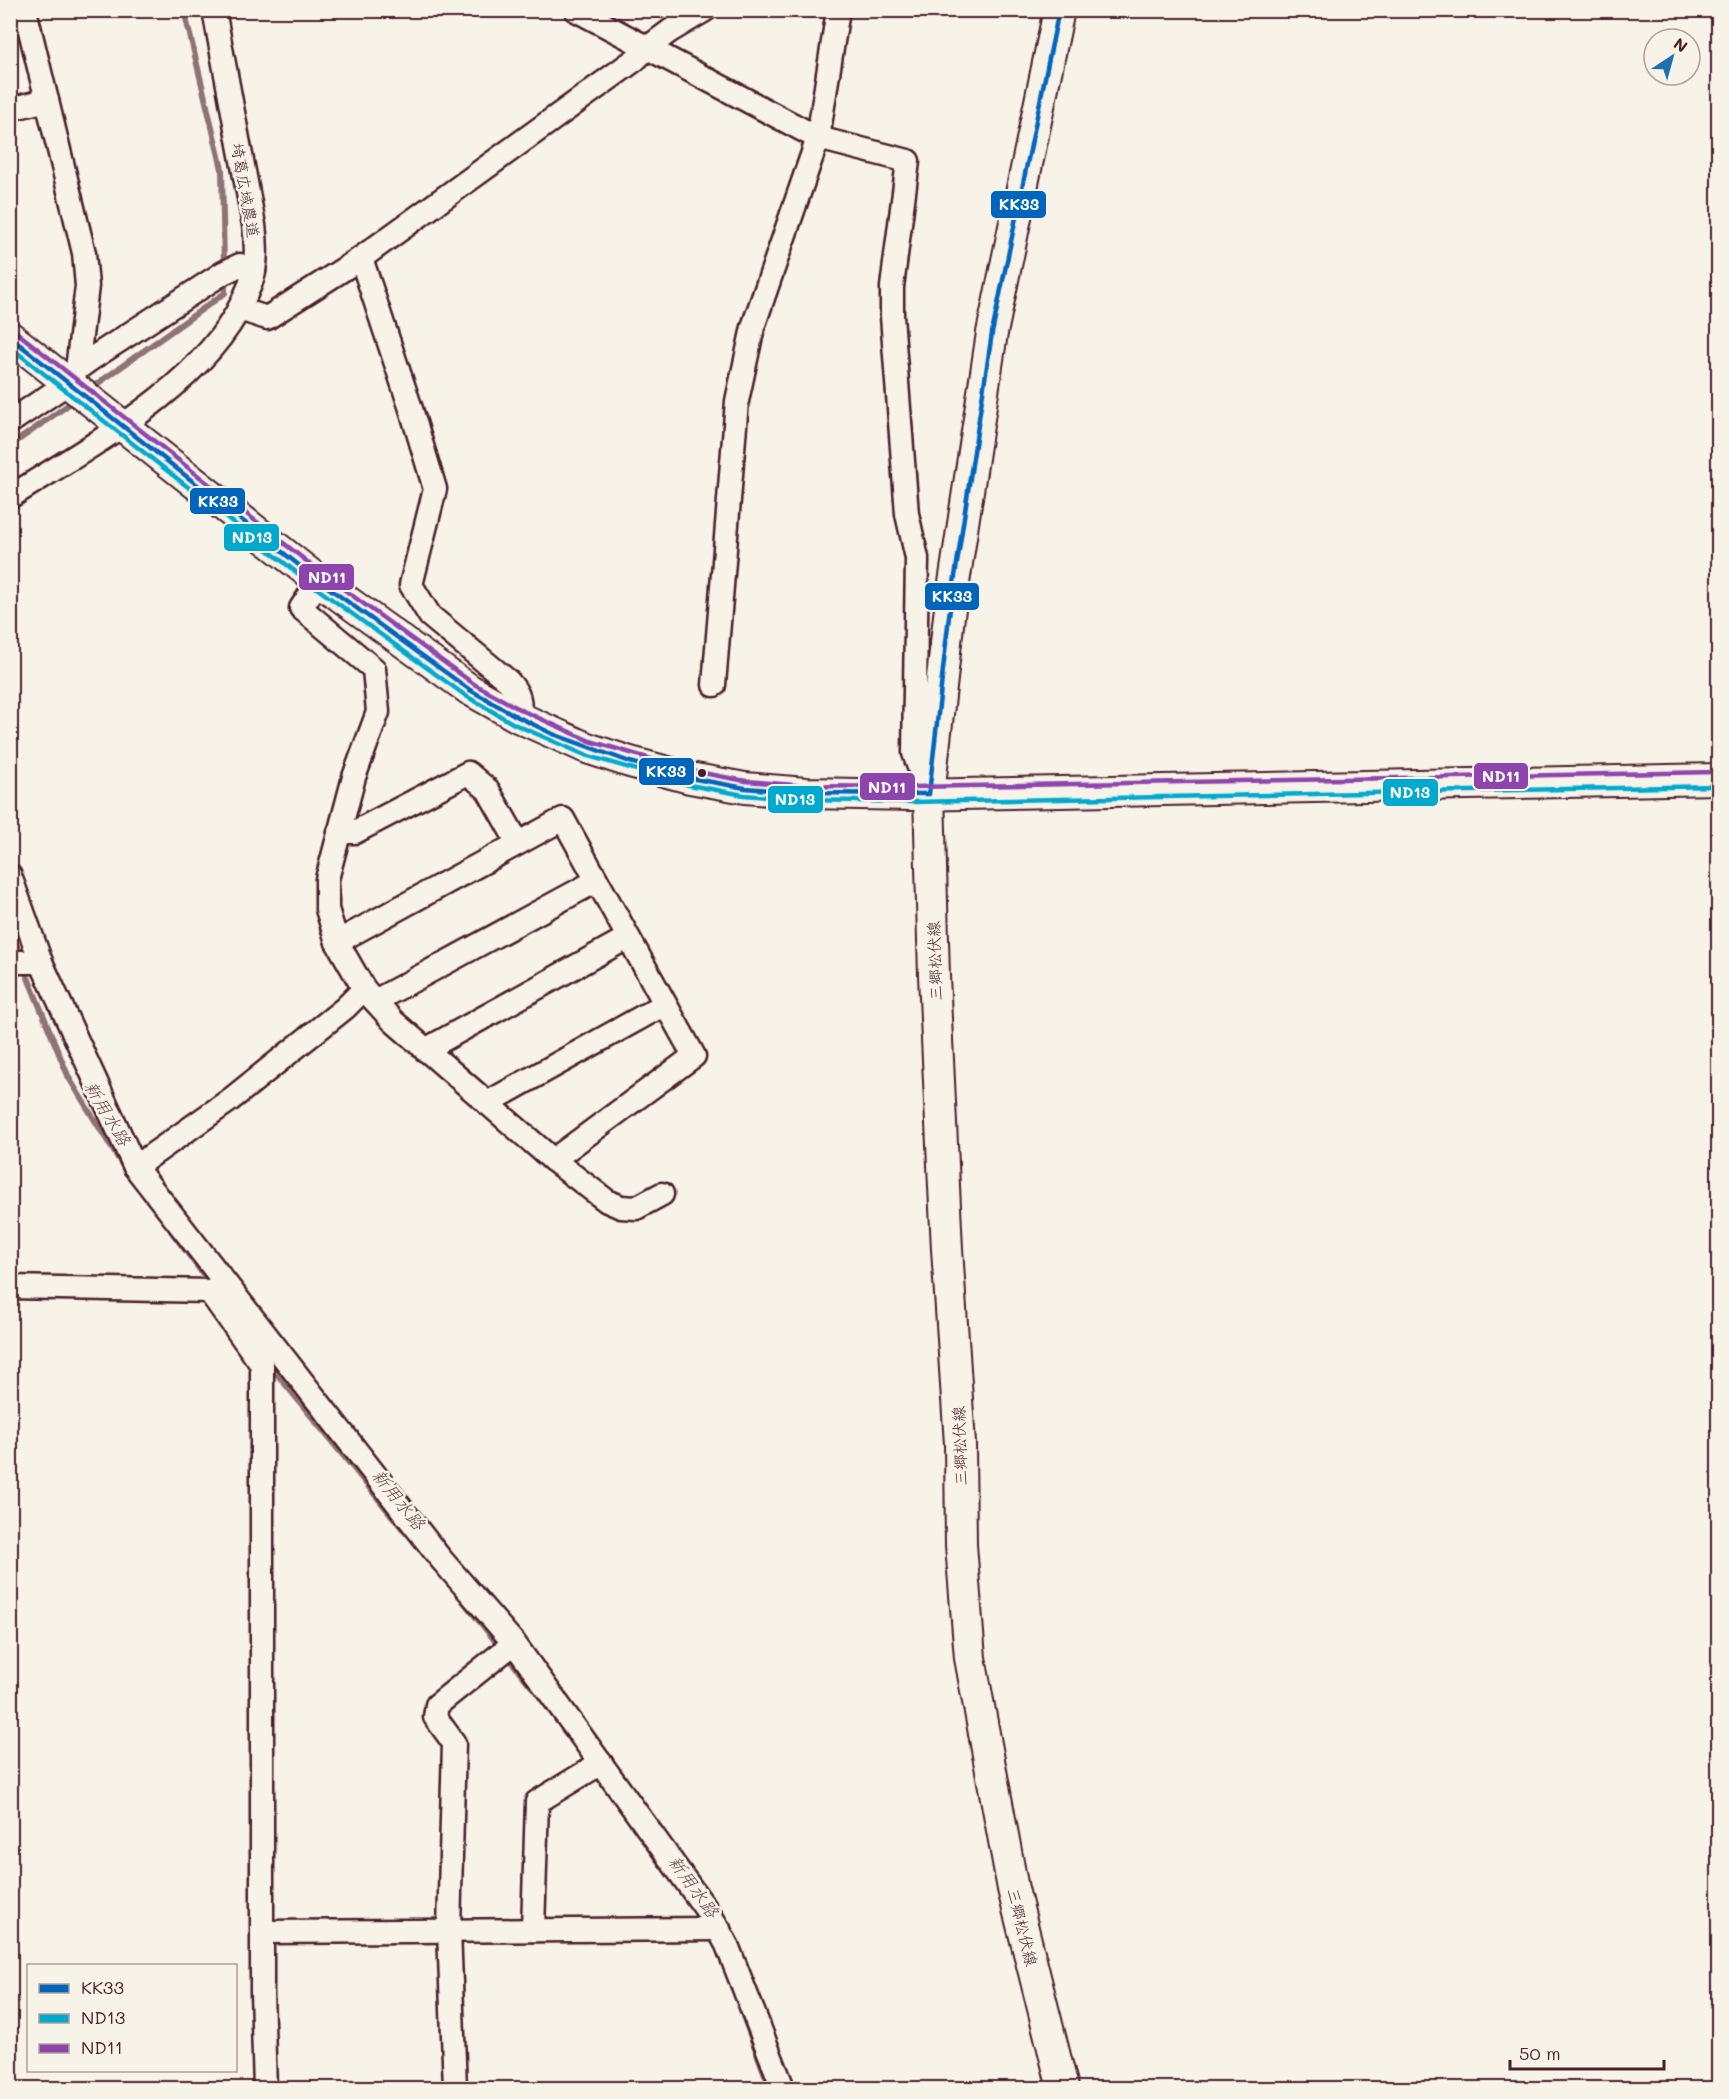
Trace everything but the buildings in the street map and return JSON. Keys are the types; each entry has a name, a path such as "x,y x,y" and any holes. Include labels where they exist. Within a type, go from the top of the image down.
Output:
{"main road":[{"name":"三郷松伏線","path":"1059,10 992,333 949,616 934,965 945,1226 960,1444 961,1545 969,1658 1013,1888 1063,2088"},
{"path":"10,337 72,376 122,425 319,581 470,690 562,738 630,762 745,788 806,793 943,794 1719,779"}],"street":[{"path":"25,10 84,253 87,286 72,376"},
{"name":"埼葛広域農道","path":"10,497 122,425 166,392 200,360 231,323 239,309 254,272 256,244 214,10"},
{"path":"576,10 818,138 908,161 892,287 892,316 907,514 917,558 914,753 943,794"},
{"path":"239,309 267,318 361,258 636,59 647,48 705,10"},
{"path":"714,686 737,401 753,327 818,138 838,10"},
{"path":"10,109 46,100"},
{"path":"361,258 435,489 411,585 430,616 518,692 521,705 518,717"},
{"path":"10,422 72,376 223,273 240,265 254,272"},
{"path":"319,581 301,608 374,669 378,712 354,777 327,879 327,909 337,942 370,995 393,1021 553,1160 607,1201 621,1207 636,1208 662,1194"},
{"path":"339,832 355,832 468,773 488,790 518,843"},
{"path":"337,942 562,819 694,1056 553,1160"},
{"path":"10,876 41,962 135,1167 218,1288 262,1365 261,1762 264,1932 262,1992 265,2088"},
{"path":"135,1167 230,1100 345,1008 596,881"},
{"path":"425,1050 627,938"},
{"path":"10,962 41,962"},
{"path":"487,1103 665,1004"},
{"path":"10,1287 218,1288"},
{"path":"218,1288 514,1643 719,1929 783,2088"},
{"path":"455,2088 449,1930 454,1743 435,1717 437,1705 514,1643"},
{"path":"532,1930 537,1802 601,1763"},
{"path":"264,1932 719,1929"}],"waterway":[{"path":"184,10 222,169 224,266"},
{"path":"90,389 225,293 225,279"},
{"path":"10,446 75,400"},
{"name":"新用水路","path":"10,925 21,958"},
{"name":"新用水路","path":"24,968 69,1078 127,1173"},
{"name":"新用水路","path":"171,1231 211,1285"},
{"name":"新用水路","path":"269,1364 406,1533"},
{"name":"新用水路","path":"463,1601 531,1686"},
{"name":"新用水路","path":"743,2016 770,2088"}],"transit line":[{"name":"KK33","path":"929,794 949,616 992,333 1059,10"},
{"name":"ND11","path":"15,331 324,575 474,684 521,710 590,741 692,771 746,781 806,786 912,787 1718,772"},
{"name":"KK33","path":"10,337 319,581 470,690 518,717 553,734 630,762 690,778 745,788 806,793 929,794"},
{"name":"ND13","path":"10,347 315,587 466,696 514,724 585,755 689,785 744,795 805,800 912,802 1718,786"}]}
